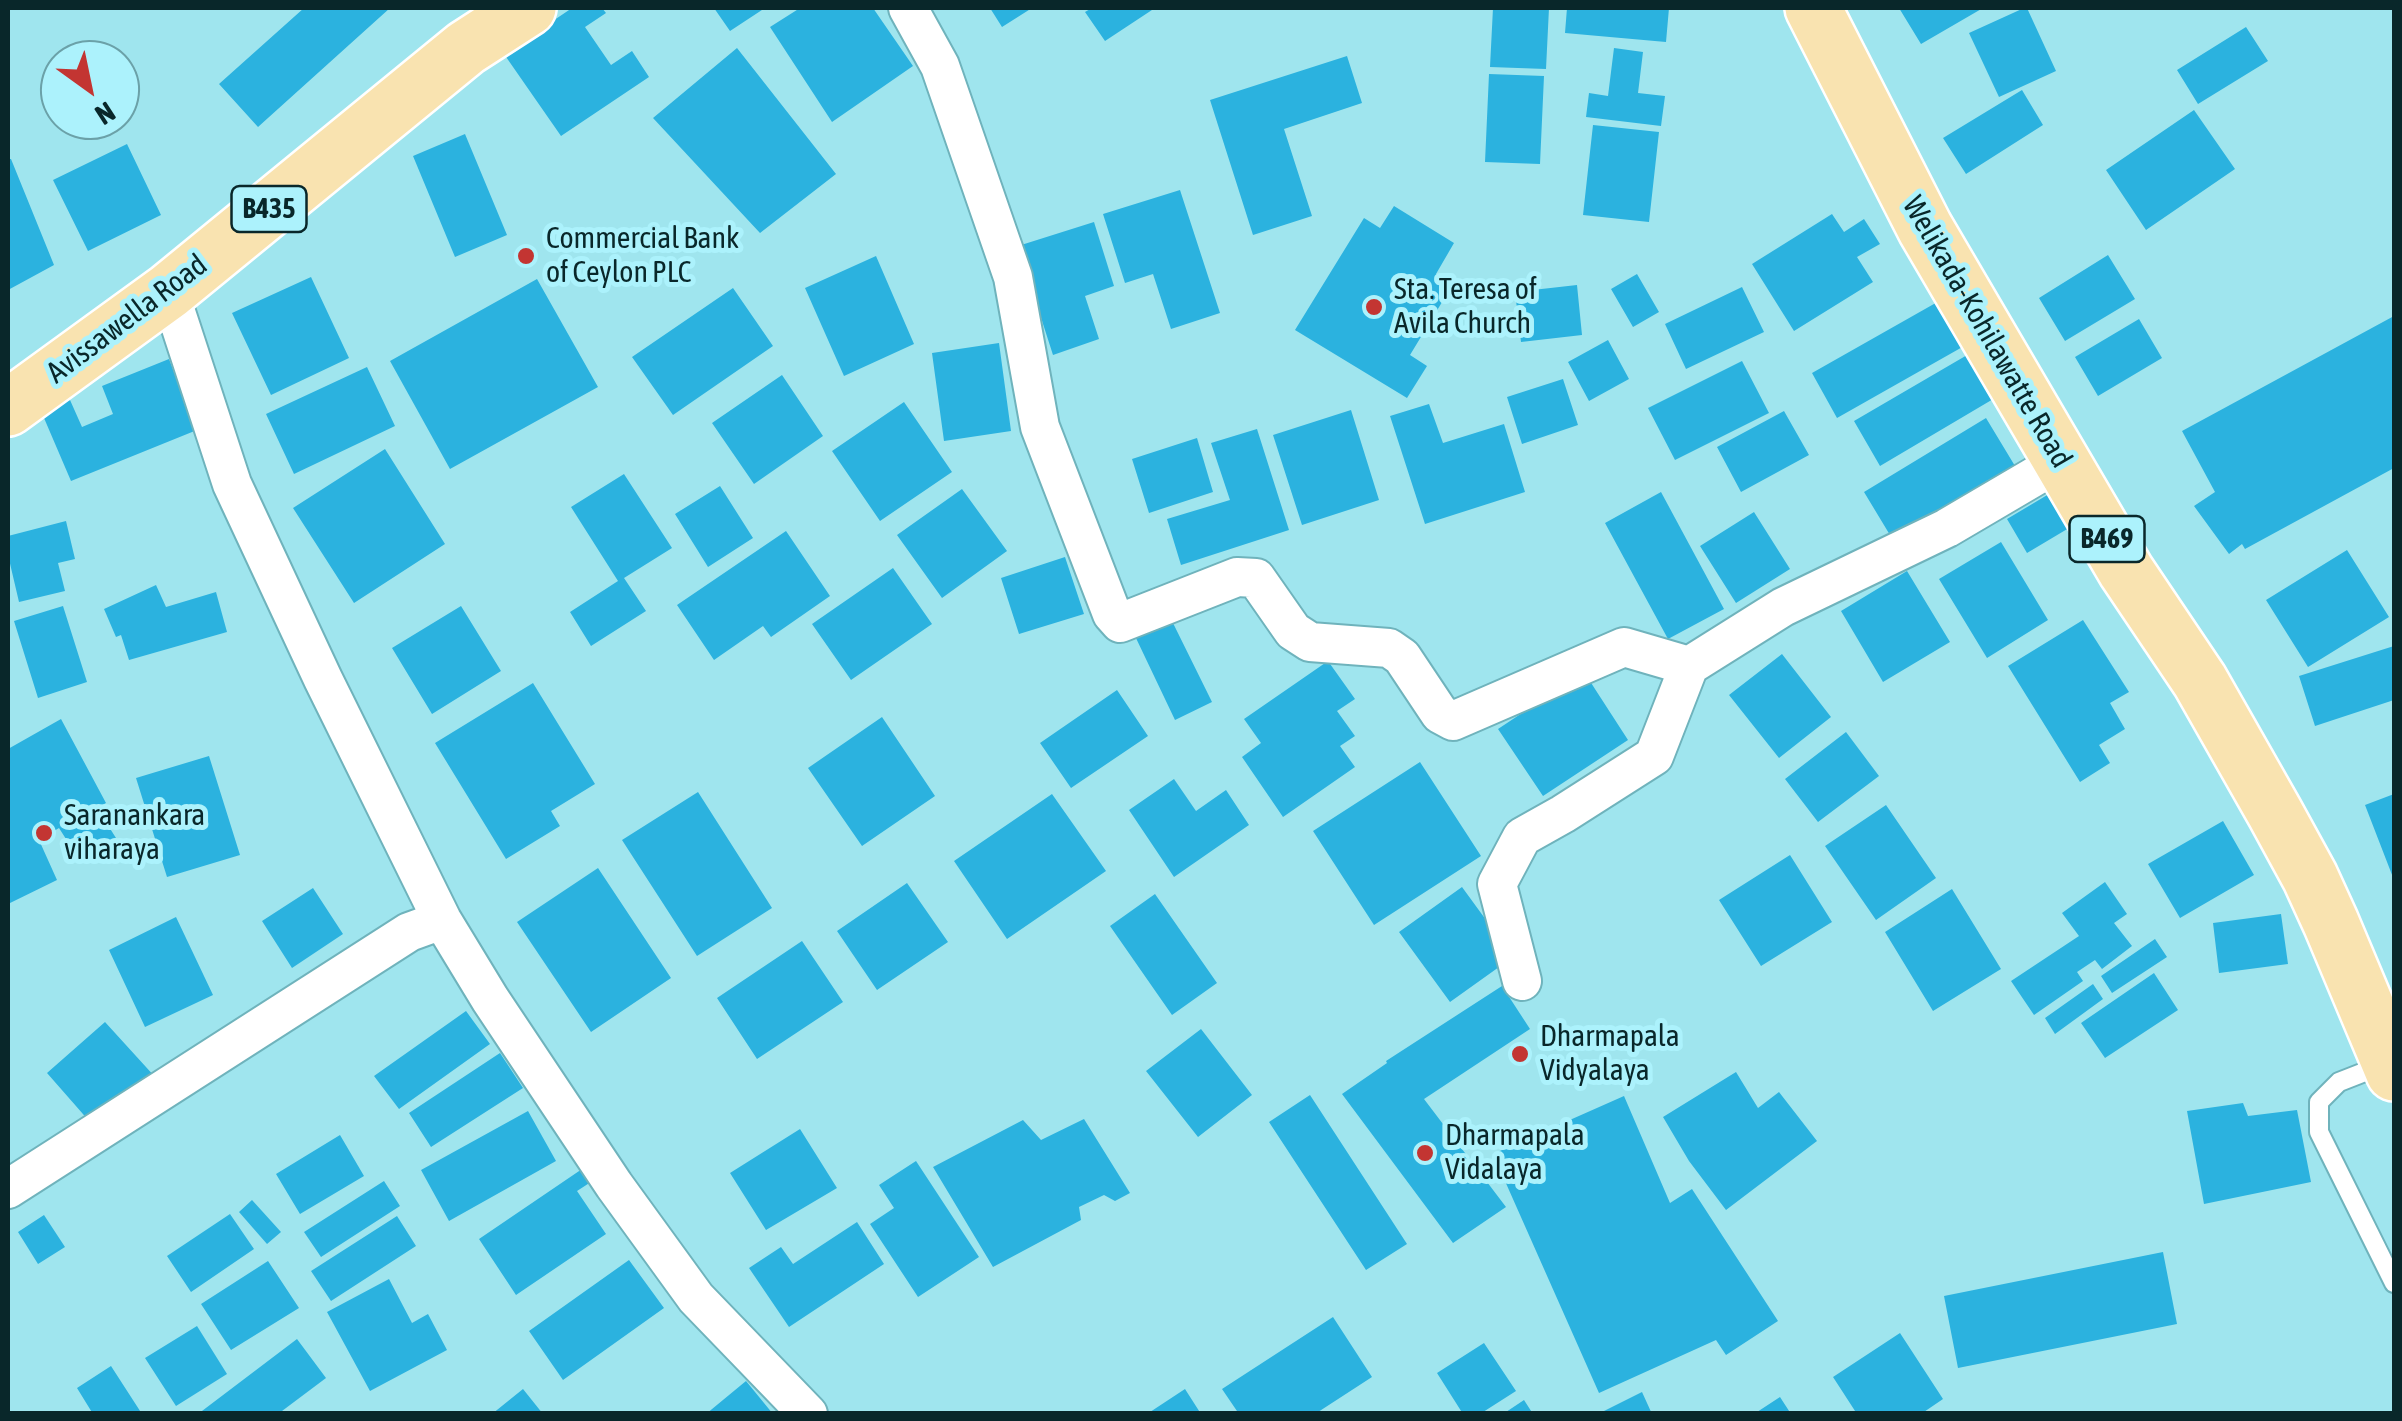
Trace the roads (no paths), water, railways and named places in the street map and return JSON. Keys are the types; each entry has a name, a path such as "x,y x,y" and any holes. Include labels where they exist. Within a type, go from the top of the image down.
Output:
{"main road":[{"name":"Avissawella Road","path":"8,408 169,291 466,48 528,8"},
{"name":"Welikada-Kohilawatte Road","path":"1813,8 1925,228 2060,461 2126,571 2200,681 2276,813 2324,907 2392,1068"}],"street":[{"path":"908,8 940,66 1013,276 1040,427 1112,614 1120,622 1237,578 1256,578 1293,631 1310,642 1389,648 1402,657 1440,714 1452,721 1624,647 1689,666"},
{"path":"169,291 232,484 322,680 442,920 614,1186 696,1298 808,1413"},
{"path":"1522,982 1498,884 1522,836 1654,756 1689,666 1783,607 1947,528 2060,461"},
{"path":"8,1189 409,932 442,920"}],"lane":[{"path":"2392,1068 2339,1082 2319,1102 2319,1132 2394,1283"}],"place":[{"name":"Commercial Bank of Ceylon PLC","path":"526,256"},
{"name":"Sta. Teresa of Avila Church","path":"1374,307"},
{"name":"Saranankara viharaya","path":"44,833"},
{"name":"Dharmapala Vidyalaya","path":"1520,1054"},
{"name":"Dharmapala Vidalaya","path":"1425,1153"}]}
